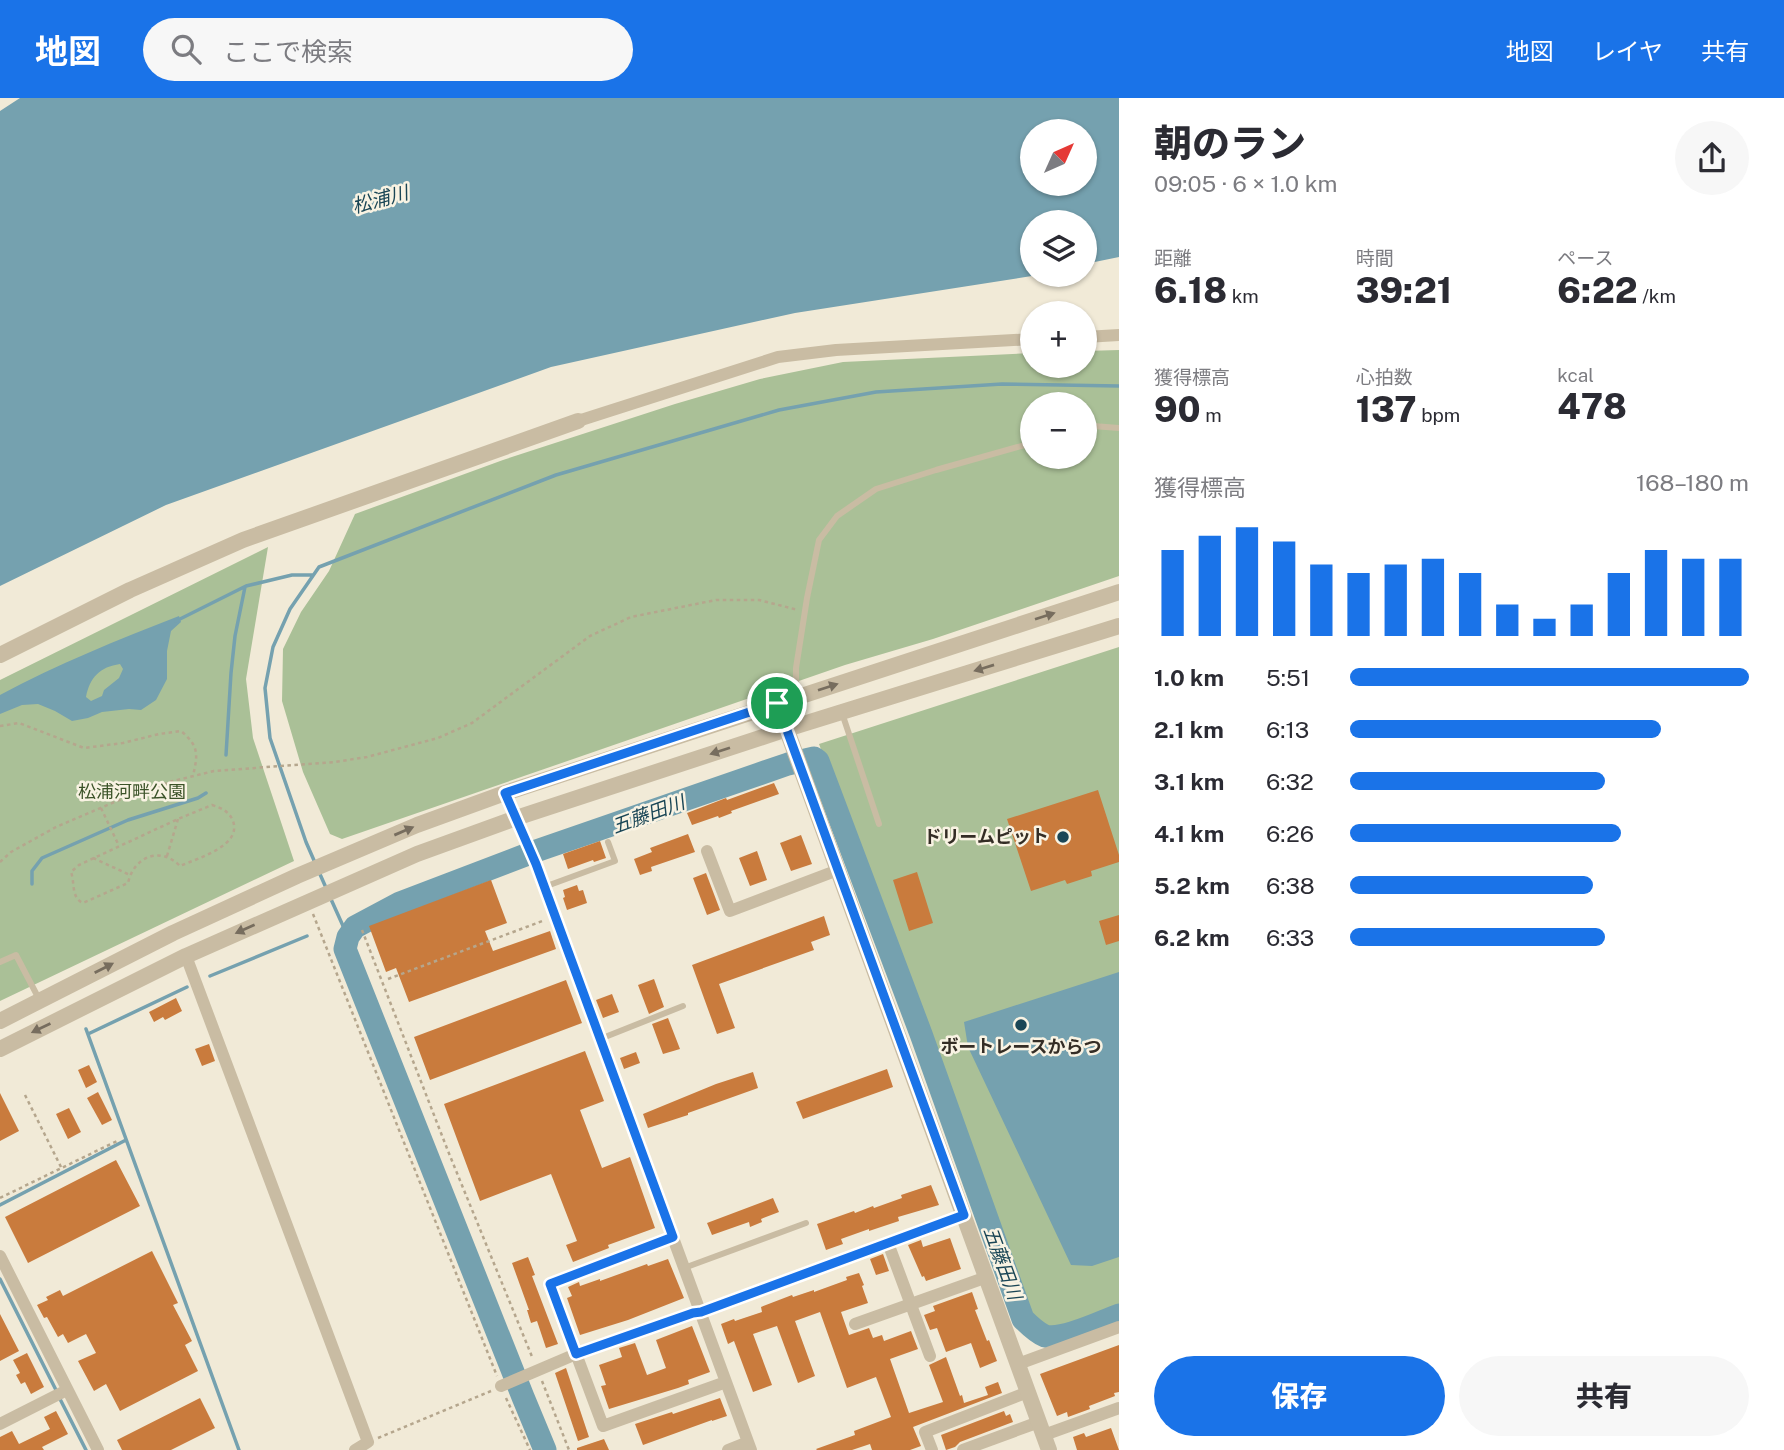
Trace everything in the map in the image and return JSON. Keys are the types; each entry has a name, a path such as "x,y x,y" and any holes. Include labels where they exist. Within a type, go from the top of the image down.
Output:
{"street":[{"path":"1097,336 1119,335"},
{"path":"0,655 130,590 243,540 578,421 778,357 836,349 1020,340"},
{"path":"0,1021 173,933 417,825 505,793 1119,592"},
{"path":"0,1049 187,956 417,854 516,818 786,729 1119,626"},
{"path":"777,703 1044,1436"},
{"path":"505,793 536,864 750,1446 728,1450"},
{"path":"707,851 730,911 838,870"},
{"path":"187,956 368,1442 355,1450"},
{"path":"501,1386 576,1354 701,1312 964,1215"},
{"path":"673,1237 550,1284 603,1426 726,1382"},
{"path":"888,1243 930,1356"},
{"path":"0,1256 98,1450"},
{"path":"855,1324 986,1276"},
{"path":"1018,1364 1119,1327"},
{"path":"0,1424 67,1390"},
{"path":"932,1450 925,1432 1028,1392"},
{"path":"963,1450 1044,1436 1119,1408"}],"lane":[{"path":"1097,426 1119,428"},
{"path":"796,697 796,668 819,540 837,516 876,489 1020,446"},
{"path":"841,712 879,824"},
{"path":"544,887 615,861 608,842"},
{"path":"0,962 16,956 40,1001"},
{"path":"600,1039 683,1006"},
{"path":"684,1268 806,1223"}],"path":[{"path":"0,862 11,852 57,827 131,795 193,776 214,771 335,762 367,757 438,738 472,723 590,636 631,617 716,600 759,600 805,611"},
{"path":"0,726 19,723 84,748 181,732 193,741 197,754 193,776"},
{"path":"212,806 223,809 231,815 235,825 234,836 226,845 180,866 167,856 147,858 137,864 128,883 83,903 78,901 71,872 79,865 178,819 212,806"},
{"path":"101,808 119,846"},
{"path":"167,856 178,819"},
{"path":"93,858 130,875"},
{"path":"308,901 501,1386 530,1450"},
{"path":"388,979 555,917"},
{"path":"362,930 569,1450"},
{"path":"25,1095 61,1167"},
{"path":"0,1198 119,1140"},
{"path":"368,1442 501,1386"}],"green space":[{"path":"1119,350 1119,576 933,639 845,665 342,839 330,834 303,772 282,701 283,649 301,612 329,571 355,514 503,460 675,404 760,379 843,362 1020,354 1020,378 1097,378 1097,351"},
{"name":"松浦河畔公園","path":"268,547 246,679 253,738 294,861 0,1001 0,680"},
{"name":"ボートレースからつ","path":"1119,647 1119,1306 1055,1329 1042,1326 1031,1317 819,744"}],"water":[{"name":"松浦川","path":"20,98 1119,98 1119,257 1097,262 1097,210 1020,210 1020,278 795,313 551,367 166,505 0,586 0,111"},
{"path":"179,616 181,622 171,631 167,651 167,679 156,700 141,710 102,712 72,721 38,704 22,705 0,714 0,695 111,643","holes":["120,664 123,669 119,678 104,690 102,696 91,701 86,697 90,684 102,670"]},
{"path":"1119,972 1119,1257 1092,1266 1071,1265 968,1047 964,1022"}],"building":[{"path":"774,783 779,794 719,818 718,816 692,825 687,813"},
{"name":"ドリームピット","path":"1098,790 1119,862 1091,871 1092,876 1067,884 1065,880 1031,891 1007,819"},
{"path":"688,834 695,852 651,867 652,871 640,875 634,859 652,852 650,848"},
{"path":"801,835 812,864 791,871 780,843"},
{"path":"600,841 606,858 568,869 563,854"},
{"path":"757,851 767,880 750,886 739,858"},
{"path":"917,872 933,923 909,931 893,880"},
{"path":"706,873 720,910 707,915 693,878"},
{"path":"491,880 507,923 485,931 493,951 550,931 556,949 409,1002 396,968 386,972 369,926"},
{"path":"577,885 579,891 583,890 587,903 567,910 563,890"},
{"path":"1119,915 1119,941 1106,945 1099,921"},
{"path":"824,916 830,935 811,942 814,950 719,984 735,1028 717,1034 692,965"},
{"path":"654,979 664,1007 649,1014 638,985"},
{"path":"566,980 582,1023 430,1080 414,1037"},
{"path":"612,994 619,1012 603,1018 596,1000"},
{"path":"176,998 182,1011 165,1020 163,1017 154,1022 149,1012"},
{"path":"668,1018 680,1049 663,1054 652,1024"},
{"path":"209,1044 215,1061 202,1066 195,1049"},
{"path":"585,1051 604,1101 580,1110 602,1168 630,1157 655,1228 608,1245 609,1248 573,1262 566,1245 577,1241 551,1174 480,1201 444,1104"},
{"path":"636,1052 640,1063 624,1069 620,1058"},
{"path":"89,1065 97,1082 86,1088 78,1070"},
{"path":"887,1069 893,1087 803,1119 796,1102"},
{"path":"753,1072 758,1088 648,1128 643,1114"},
{"path":"98,1092 112,1120 102,1125 87,1098"},
{"path":"0,1093 19,1131 0,1141"},
{"path":"69,1108 81,1132 68,1139 56,1114"},
{"path":"116,1160 140,1206 28,1263 5,1217"},
{"path":"931,1185 939,1205 898,1217 899,1221 841,1239 843,1244 826,1250 817,1224 854,1211 855,1213 873,1206 874,1208"},
{"path":"773,1198 779,1212 750,1227 749,1222 712,1235 707,1223"},
{"path":"950,1238 961,1269 926,1281 908,1245 921,1240 923,1247"},
{"path":"152,1251 178,1303 173,1305 192,1341 185,1345 198,1371 120,1411 106,1384 94,1391 78,1361 96,1353 86,1334 68,1343 63,1334 58,1337 37,1305 60,1290 63,1296"},
{"path":"883,1254 889,1271 876,1275 870,1259"},
{"path":"528,1257 535,1275 532,1276 558,1344 546,1348 537,1321 531,1323 512,1263"},
{"path":"668,1259 684,1298 580,1335 567,1298 572,1296 568,1287 579,1282 580,1286 600,1281"},
{"path":"859,1273 868,1303 841,1312 849,1335 869,1328 873,1338 882,1335 884,1341 911,1331 918,1349 890,1359 909,1413 943,1402 929,1365 946,1357 964,1403 988,1395 985,1387 998,1382 1002,1393 913,1427 921,1446 910,1450 872,1450 870,1444 852,1450 817,1450 855,1435 854,1431 891,1417 876,1377 847,1388 820,1312 795,1321 815,1376 798,1383 777,1326 753,1334 772,1385 753,1392 734,1341 728,1344 721,1324 762,1312 761,1307 792,1295 793,1297 814,1292"},
{"path":"972,1292 978,1309 975,1310 997,1361 980,1368 971,1343 946,1352 937,1328 930,1330 924,1315 935,1311 933,1306"},
{"path":"0,1314 19,1351 0,1361"},
{"path":"692,1326 710,1372 688,1380 689,1384 609,1409 601,1386 606,1385 599,1365 622,1357 619,1348 635,1343 647,1375 666,1368 656,1340"},
{"path":"1119,1345 1119,1392 1089,1406 1090,1409 1068,1417 1067,1412 1057,1416 1040,1374"},
{"path":"27,1353 44,1387 31,1394 25,1382 21,1384 16,1375 20,1373 13,1360"},
{"path":"566,1368 589,1437 578,1441 555,1373"},
{"path":"200,1398 215,1428 171,1450 122,1450 117,1440"},
{"path":"720,1398 727,1416 643,1445 635,1424"},
{"path":"56,1411 68,1434 42,1447 44,1450 0,1450 0,1437 12,1431 19,1444 50,1429 44,1417"},
{"path":"1004,1411 1006,1416 1010,1414 1013,1422 946,1450 941,1435"},
{"path":"1111,1428 1119,1450 1077,1450 1073,1437 1084,1433 1086,1437"},
{"path":"604,1439 609,1450 577,1450 577,1448"}],"waterway":[{"path":"316,865 270,738 265,688 273,647 290,609 319,567 556,475 779,410 876,392 1002,384 1119,386"},
{"path":"176,621 246,586 292,575 313,575"},
{"path":"226,755 235,636 245,587"},
{"name":"五藤田川","path":"545,1450 345,949 348,937 355,927 400,903 536,851 788,764 814,758 818,761 921,1034 1023,1319 1039,1333 1053,1337 1072,1333 1119,1315"},
{"path":"32,884 32,871 42,858 128,820 198,798 206,793"},
{"path":"319,872 327,890"},
{"path":"330,897 348,937"},
{"path":"210,976 307,936"},
{"path":"88,1034 187,987"},
{"path":"86,1029 239,1450"},
{"path":"0,1205 126,1140"},
{"path":"0,1279 57,1392"},
{"path":"60,1399 86,1450"}],"place":[{"name":"ドリームピット","path":"1063,837"},
{"name":"ボートレースからつ","path":"1021,1025"}],"route":[{"path":"777,703 964,1215 701,1312 576,1354 550,1284 673,1237 536,864 505,793 777,703"}]}
